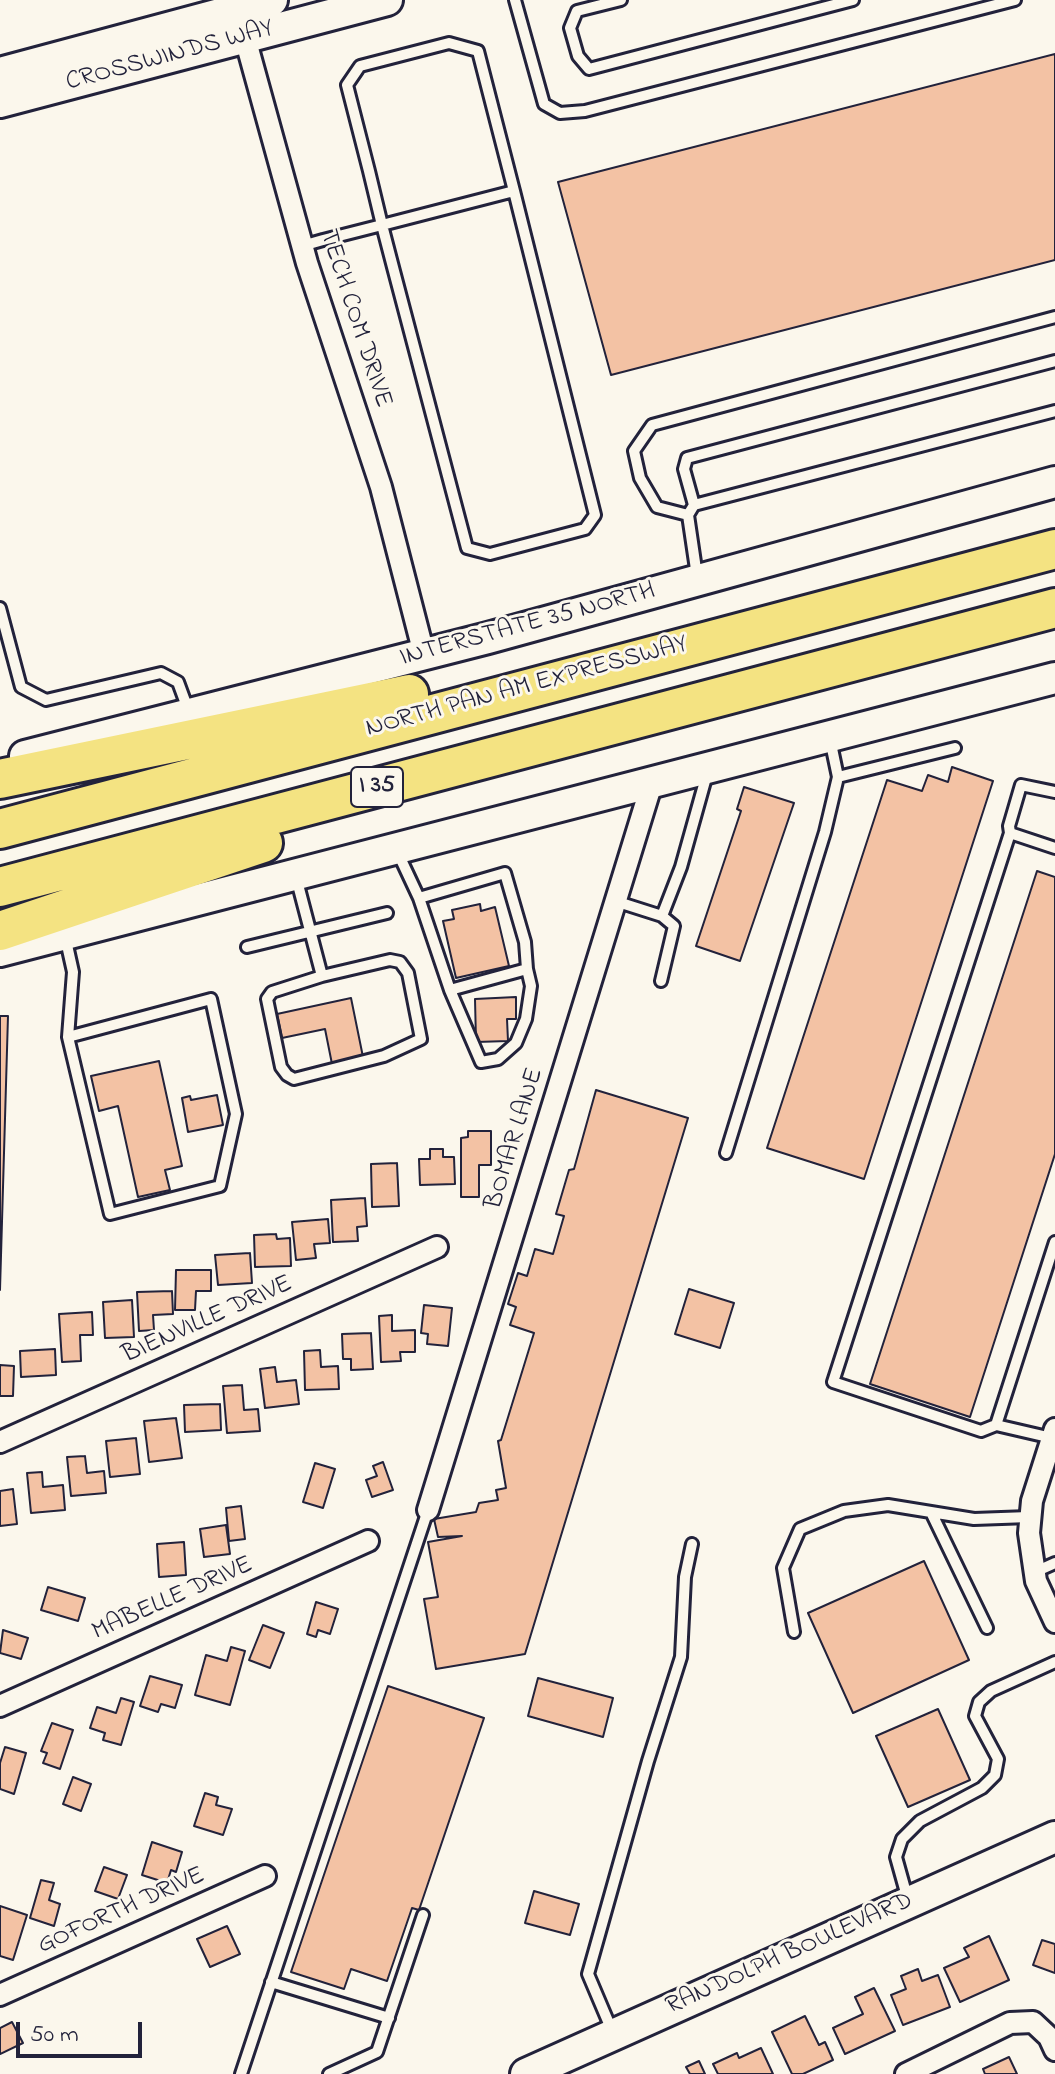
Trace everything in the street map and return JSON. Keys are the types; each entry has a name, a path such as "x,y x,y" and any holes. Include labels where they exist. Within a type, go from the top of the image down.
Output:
{"highway":[{"path":"833,608 872,574 1055,525"},
{"name":"NORTH PAN AM EXPRESSWAY","path":"0,829 1055,549"},
{"name":"I 35","path":"0,887 1055,608"},
{"path":"0,779 375,702 644,634 753,628"},
{"path":"0,931 282,837 515,773 769,683 1055,631"}],"main road":[{"name":"CROSSWINDS WAY","path":"0,102 239,16 272,0"},
{"name":"CROSSWINDS WAY","path":"0,73 239,16 387,0"},
{"name":"INTERSTATE 35 NORTH","path":"0,763 424,654 1055,482"},
{"path":"0,951 1055,678"},
{"name":"RANDOLPH BOULEVARD","path":"526,2074 1055,1837"}],"street":[{"name":"TECH COM DRIVE","path":"239,16 302,246 381,487 424,654"},
{"name":"BOMAR LANE","path":"428,1510 618,902 652,783"},
{"name":"BIENVILLE DRIVE","path":"0,1442 437,1247"},
{"path":"1054,1434 1029,1517 1029,1549 1035,1573 1055,1622"},
{"name":"MABELLE DRIVE","path":"0,1706 368,1541"},
{"name":"GOFORTH DRIVE","path":"0,1995 265,1876"},
{"path":"906,2074 1010,2023 1033,2022 1049,2037 1055,2050"}],"lane":[{"path":"515,0 544,104 560,113 585,111 1015,0"},
{"path":"621,0 577,11 570,28 578,56 589,69 853,0"},
{"path":"449,43 478,51 514,191 595,515 585,529 490,554 467,548 347,85 360,66 449,43"},
{"path":"302,246 514,191"},
{"path":"1055,317 652,425 634,451 640,478 657,507 691,510 1055,411"},
{"path":"698,580 684,469 687,458 1055,361"},
{"path":"0,608 21,687 46,700 161,673 178,682 190,714"},
{"path":"726,1153 825,832 838,777 829,737"},
{"path":"838,777 955,748"},
{"path":"662,916 681,867 709,768"},
{"path":"1054,1434 996,1425 981,1431 833,1382 1010,833 1021,785 1055,792"},
{"path":"1010,833 1055,848"},
{"path":"396,849 419,898 450,990 481,1062 498,1059 516,1043 526,1019 531,986 525,942 505,873 419,898"},
{"path":"295,875 322,976"},
{"path":"618,902 662,916 674,926 661,981"},
{"path":"247,947 387,913"},
{"path":"65,934 73,972 68,1037 110,1214 220,1186 236,1114 211,999 68,1037"},
{"path":"390,960 400,962 408,973 421,1039 384,1056 294,1079 287,1075 281,1067 267,999 272,992 322,976 390,960"},
{"path":"450,990 527,969"},
{"path":"996,1425 1055,1242"},
{"path":"794,1632 783,1568 800,1529 844,1511 888,1505 974,1519 1029,1517"},
{"path":"241,2074 428,1510"},
{"path":"931,1512 987,1628"},
{"path":"613,2035 588,1974 681,1657 685,1577 692,1544"},
{"path":"1035,1573 1055,1563"},
{"path":"909,1902 896,1857 902,1839 920,1821 982,1788 995,1775 998,1759 975,1716 979,1702 991,1691 1055,1662"},
{"path":"329,2074 377,2052 423,1915"},
{"path":"271,1982 389,2018"}],"building":[{"path":"1055,54 1055,260 611,375 558,182"},
{"path":"952,767 993,781 864,1179 767,1148 887,780 922,791 928,775 948,782"},
{"path":"744,787 794,803 740,961 696,946 741,811 737,809"},
{"path":"1037,871 1055,877 1055,1154 970,1417 870,1384"},
{"path":"480,904 481,911 495,907 509,966 456,978 443,921 454,919 452,910"},
{"path":"516,997 516,1019 507,1019 508,1041 476,1042 475,999"},
{"path":"351,998 363,1057 332,1064 325,1029 282,1038 277,1014"},
{"path":"0,1016 8,1016 0,1290"},
{"path":"159,1061 182,1166 165,1170 170,1190 138,1197 118,1106 99,1111 91,1076"},
{"path":"596,1090 688,1118 525,1654 436,1669 424,1599 438,1597 428,1542 462,1536 438,1537 434,1519 476,1512 479,1503 498,1500 496,1490 506,1488 498,1441 501,1440 534,1333 510,1325 516,1307 508,1304 518,1273 527,1276 535,1249 553,1254 564,1216 556,1214 569,1170 574,1169"},
{"path":"217,1095 223,1125 188,1132 182,1098 190,1096 191,1100"},
{"path":"468,1131 491,1131 491,1165 479,1165 479,1197 461,1197 461,1138 468,1137"},
{"path":"430,1149 443,1149 443,1157 454,1157 455,1184 420,1185 419,1159 430,1159"},
{"path":"397,1163 399,1206 372,1207 371,1164"},
{"path":"365,1198 367,1226 357,1227 358,1241 333,1242 331,1200"},
{"path":"328,1219 330,1243 314,1244 316,1258 296,1260 292,1222"},
{"path":"276,1234 277,1239 290,1238 291,1266 255,1267 254,1235"},
{"path":"250,1253 252,1283 218,1285 215,1255"},
{"path":"176,1270 211,1270 211,1291 196,1291 195,1310 175,1310"},
{"path":"689,1289 734,1303 720,1348 675,1334"},
{"path":"172,1291 173,1314 153,1315 154,1330 139,1331 137,1292"},
{"path":"132,1300 134,1337 105,1338 103,1302"},
{"path":"424,1305 452,1308 448,1346 427,1344 428,1334 421,1333"},
{"path":"92,1312 93,1335 80,1335 81,1361 62,1362 59,1314"},
{"path":"392,1315 392,1331 415,1330 415,1352 400,1352 401,1361 381,1362 379,1316"},
{"path":"371,1333 373,1369 351,1370 351,1359 343,1359 342,1334"},
{"path":"55,1349 56,1375 21,1377 20,1351"},
{"path":"320,1350 321,1367 338,1366 339,1389 305,1390 304,1351"},
{"path":"0,1365 14,1366 13,1396 0,1396"},
{"path":"275,1367 277,1382 296,1380 299,1404 265,1408 260,1369"},
{"path":"242,1385 244,1410 258,1409 260,1431 227,1433 223,1386"},
{"path":"220,1404 221,1430 185,1432 184,1405"},
{"path":"176,1418 182,1458 149,1462 144,1421"},
{"path":"136,1438 140,1474 110,1477 106,1441"},
{"path":"85,1456 87,1473 104,1471 106,1493 71,1496 67,1457"},
{"path":"383,1462 393,1490 372,1497 366,1480 377,1476 373,1466"},
{"path":"315,1463 335,1469 323,1508 303,1502"},
{"path":"42,1472 43,1487 63,1485 65,1510 31,1513 27,1473"},
{"path":"13,1489 17,1524 0,1526 0,1491"},
{"path":"241,1506 245,1539 229,1541 226,1508"},
{"path":"226,1525 230,1554 204,1557 200,1529"},
{"path":"184,1542 186,1575 159,1577 157,1544"},
{"path":"924,1561 969,1660 853,1713 808,1613"},
{"path":"48,1587 85,1598 78,1621 41,1610"},
{"path":"316,1602 338,1609 330,1634 318,1630 316,1637 307,1634"},
{"path":"263,1625 284,1633 270,1668 249,1660"},
{"path":"3,1630 28,1638 21,1659 0,1653"},
{"path":"231,1647 245,1651 230,1705 195,1695 206,1655 227,1661"},
{"path":"150,1676 182,1685 175,1708 161,1704 158,1712 140,1706"},
{"path":"538,1678 613,1698 603,1737 528,1716"},
{"path":"388,1686 484,1718 419,1910 412,1908 387,1981 351,1969 344,1989 291,1972"},
{"path":"121,1698 134,1702 121,1745 103,1740 105,1733 90,1728 97,1707 116,1713"},
{"path":"938,1709 970,1780 908,1807 876,1736"},
{"path":"52,1723 73,1730 60,1769 43,1763 47,1753 41,1751"},
{"path":"5,1747 26,1753 14,1794 0,1789 0,1763"},
{"path":"73,1777 91,1784 81,1811 63,1804"},
{"path":"205,1793 218,1797 216,1805 232,1809 223,1835 194,1826"},
{"path":"152,1842 182,1852 176,1872 171,1870 167,1883 142,1875"},
{"path":"104,1867 127,1875 118,1899 95,1891"},
{"path":"41,1880 54,1883 49,1900 60,1904 54,1926 30,1918"},
{"path":"534,1891 579,1904 570,1935 525,1923"},
{"path":"0,1906 27,1915 13,1960 0,1956"},
{"path":"227,1926 240,1954 210,1967 197,1939"},
{"path":"989,1936 1009,1980 960,2002 944,1968 969,1957 964,1948"},
{"path":"1042,1940 1055,1944 1055,1973 1033,1965"},
{"path":"918,1969 922,1981 938,1975 950,2007 903,2025 891,1995 906,1989 901,1976"},
{"path":"874,1988 895,2031 845,2054 833,2028 863,2014 855,1997"},
{"path":"805,2016 819,2045 825,2042 833,2060 803,2074 792,2074 772,2032"},
{"path":"12,2022 23,2043 0,2054 0,2028"},
{"path":"761,2048 773,2074 718,2074 713,2064 737,2053 739,2058"},
{"path":"1009,2057 1017,2074 985,2074 983,2069"},
{"path":"699,2061 705,2074 690,2074 686,2067"}]}
